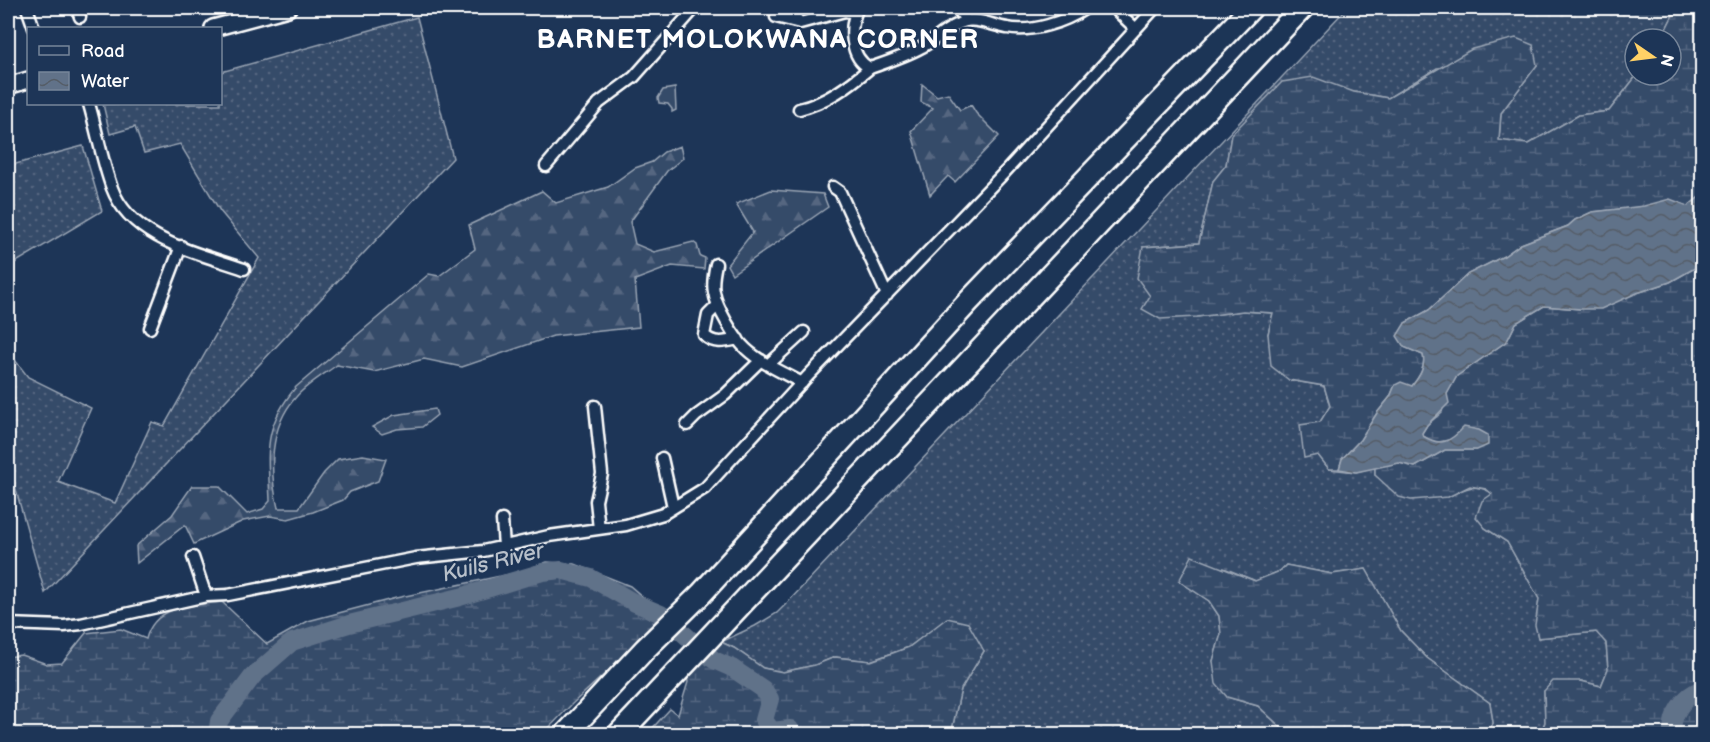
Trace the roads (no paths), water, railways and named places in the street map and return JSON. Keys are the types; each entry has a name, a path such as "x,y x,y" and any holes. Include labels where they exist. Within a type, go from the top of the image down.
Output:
{"highway":[{"path":"566,735 645,649 694,602 969,301 1251,8"},
{"path":"619,735 1302,8"}],"main road":[{"path":"217,27 288,8"},
{"path":"8,86 27,80"}],"street":[{"path":"27,8 34,27"},
{"path":"546,165 599,103 634,76 695,8"},
{"path":"788,8 800,23"},
{"path":"957,8 967,21"},
{"path":"800,109 819,103 870,68 912,53 939,38 950,28 967,21 1025,30 1055,22 1086,8"},
{"path":"1114,8 1136,29"},
{"path":"8,624 81,624 206,596 228,595 416,558 504,546 549,536 626,525 663,514 705,488 802,383 1005,172 1155,8"},
{"path":"776,17 800,23 857,10 852,35 853,47 863,64 870,68"},
{"path":"89,105 112,188 128,213 142,227 161,238 244,269"},
{"path":"833,187 840,192 887,295"},
{"path":"150,328 181,246"},
{"path":"716,264 714,293 718,305 744,348 802,383"},
{"path":"718,305 708,315 704,334 709,339 719,342 738,339"},
{"path":"687,426 696,416 804,332"},
{"path":"595,406 602,474 596,501 599,529"},
{"path":"662,458 673,507"},
{"path":"502,520 504,546"},
{"path":"194,557 206,596"}],"water":[{"path":"1702,195 1702,264 1670,282 1601,309 1544,306 1516,323 1507,341 1457,376 1447,394 1449,403 1427,425 1422,433 1423,436 1435,441 1445,441 1464,427 1479,430 1488,435 1488,445 1477,450 1445,450 1415,467 1399,463 1356,472 1339,469 1342,459 1360,440 1390,397 1395,385 1401,382 1412,386 1421,372 1424,364 1423,355 1404,347 1397,336 1405,323 1429,310 1468,274 1504,256 1521,244 1568,226 1592,212 1644,206 1670,199 1688,206"}],"waterway":[{"name":"Kuils River","path":"217,734 219,721 253,676 292,642 349,624 460,597 543,572 561,570 591,578 635,603 661,614 714,660 732,668 763,689 770,699 764,720 772,731 790,729 793,734"},
{"name":"Kuils River","path":"1672,734 1676,713 1689,696 1702,689"}],"district":[{"name":"BARNET MOLOKWANA CORNER","path":"758,40"}]}
